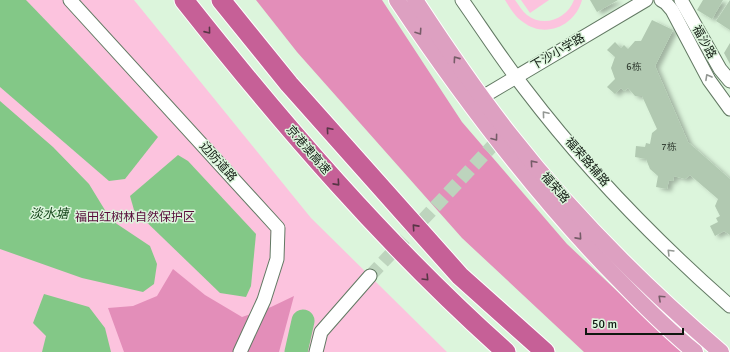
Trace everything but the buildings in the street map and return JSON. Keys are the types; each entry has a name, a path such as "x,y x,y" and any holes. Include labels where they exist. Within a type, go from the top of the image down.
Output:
{"highway":[{"name":"京港澳高速","path":"184,0 260,94 323,167 385,235 441,293 506,352"},
{"path":"221,0 289,84 460,276 545,352"}],"main road":[{"name":"福荣路","path":"397,0 476,101 523,150 611,249 721,352"},
{"name":"福荣路","path":"415,0 509,156 578,236 634,295 695,352"}],"street":[{"name":"边防道路","path":"70,0 278,228 277,259 264,300 240,352"},
{"name":"福荣路辅路","path":"462,0 515,76 575,149 637,218 674,255 730,306"},
{"name":"下沙小学路","path":"476,101 515,76 646,0"},
{"path":"661,0 672,10 709,80 730,109"},
{"name":"福沙路","path":"681,0 720,69 730,81"},
{"path":"316,352 321,332 370,276"}],"green space":[{"name":"福田红树林自然保护区","path":"0,0 134,0 311,218 447,352 0,352"},
{"path":"505,0 515,0 527,15 534,19 547,21 561,17 571,7 574,0 582,0 573,17 566,23 558,27 541,29 532,27 520,20"},
{"path":"521,0 549,0 530,13"}],"shaded area":[{"path":"256,0 382,0 462,122 567,244 682,352 584,352 462,238 297,52"},
{"path":"173,269 205,295 242,317 271,307 294,296 279,352 124,352 108,308 133,306 157,296"}],"water":[{"path":"0,0 26,0 158,137 125,179 109,181 0,87"},
{"name":"淡水塘","path":"0,101 53,147 89,184 111,220 150,246 157,264 154,284 143,292 82,278 0,249"},
{"path":"178,155 188,161 256,234 251,286 246,297 220,293 134,210 130,196"},
{"path":"44,294 89,307 105,328 111,352 42,352 46,336 33,323"}],"waterway":[{"path":"296,352 303,321"}],"tunnel":[{"path":"370,276 497,141"}]}
